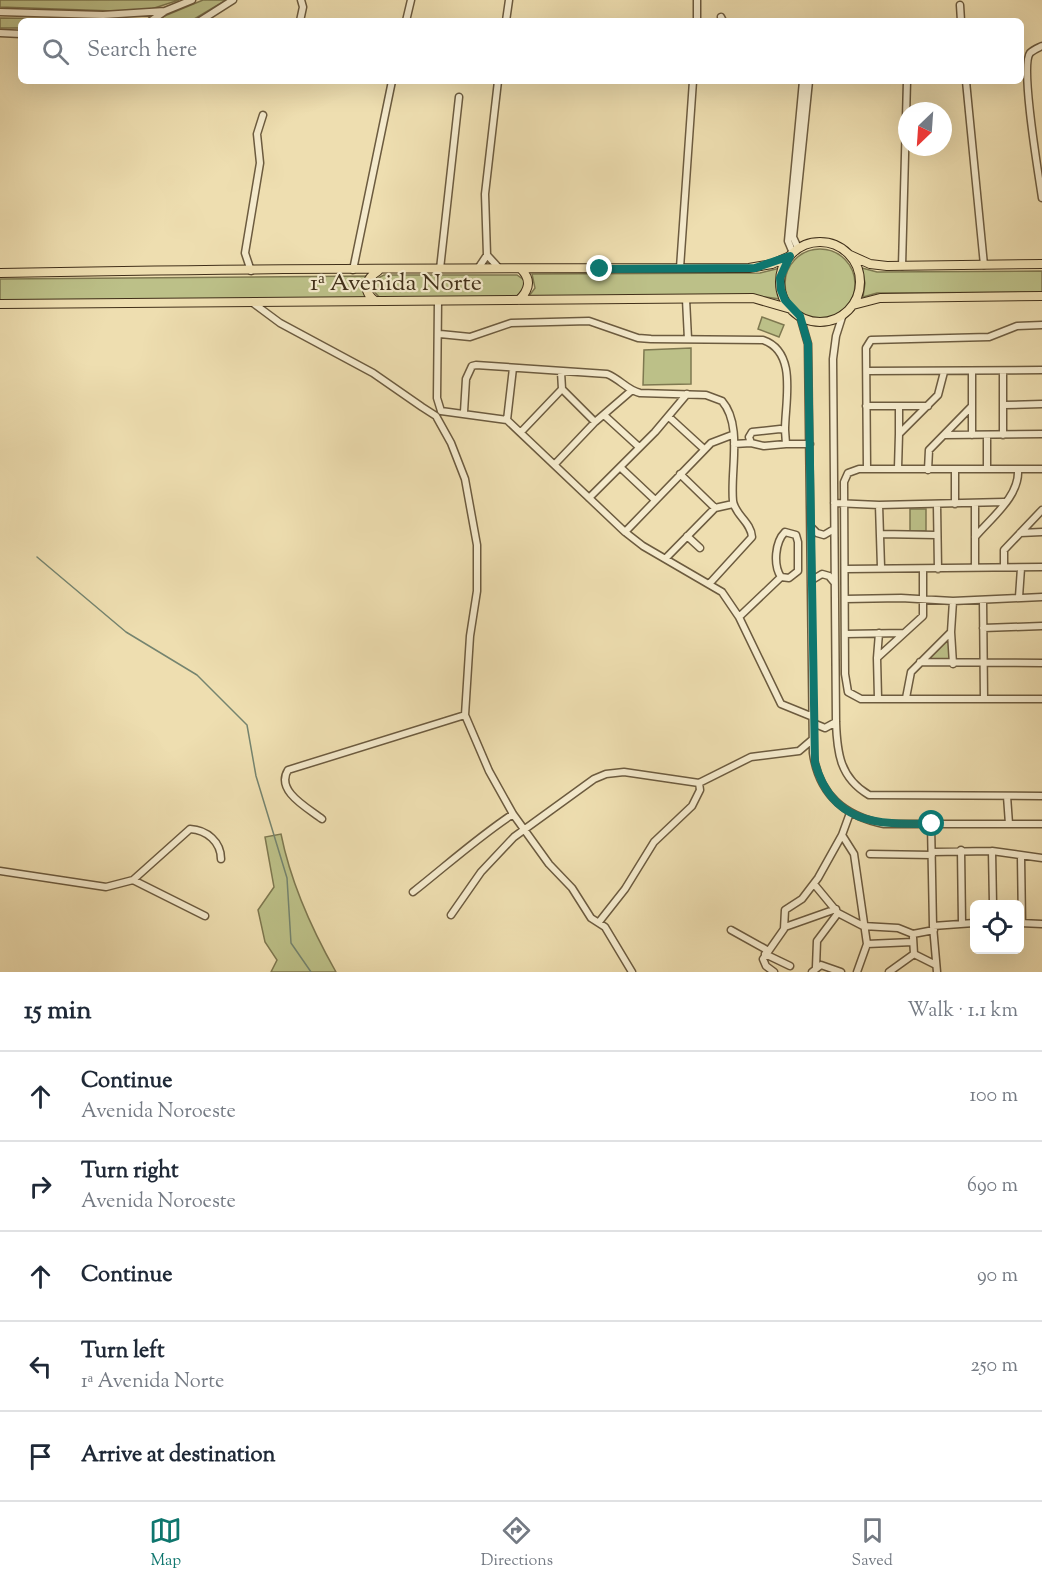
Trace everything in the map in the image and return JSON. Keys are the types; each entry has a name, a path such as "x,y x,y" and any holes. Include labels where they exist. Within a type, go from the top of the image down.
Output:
{"main road":[{"path":"850,255 857,267 860,280 859,293 853,305 843,314 822,322 800,316 791,309 781,290 780,278 793,252 820,242 841,248 870,264 902,266 1042,264"},
{"name":"1ᵃ Avenida Norte","path":"0,273 380,271 478,267 521,269 755,268 793,252"},
{"path":"519,300 526,293 529,285 528,277 521,269"},
{"path":"375,301 369,296 366,286 369,279 380,271"},
{"path":"853,305 880,298 1042,296"},
{"name":"1ᵃ Avenida Norte","path":"0,304 753,298 791,309"}],"street":[{"path":"155,18 165,11 192,0"},
{"path":"205,18 233,0"},
{"path":"301,0 303,7 301,18"},
{"path":"407,18 411,0"},
{"path":"506,18 509,0"},
{"path":"697,0 697,18"},
{"path":"960,5 961,18"},
{"path":"0,12 113,15 165,11"},
{"path":"0,33 18,34"},
{"path":"1042,46 1032,51 1028,57 1028,94 1042,198"},
{"path":"353,270 391,84"},
{"path":"478,267 487,255 485,194 498,84"},
{"path":"680,268 693,84"},
{"path":"793,252 788,241 803,84"},
{"path":"793,252 809,84"},
{"path":"902,266 907,84"},
{"path":"966,84 984,265"},
{"path":"440,269 459,97"},
{"path":"251,271 246,253 260,163 257,134 263,115"},
{"path":"487,255 498,267"},
{"path":"686,299 688,339"},
{"path":"438,301 440,334 437,398 441,411"},
{"path":"253,303 280,323 373,373 436,416 451,443 465,479 477,545 477,591 470,636 465,716 489,771 513,814 542,855 562,876 591,918 605,927 630,971"},
{"path":"843,314 833,347 836,722 839,759 843,770 852,783 869,795 1042,796"},
{"path":"800,316 808,344 813,739 815,763 821,781 838,804 850,813 860,819 884,824 1042,824"},
{"path":"440,334 470,337 511,323 589,321 638,338 763,340 777,346 785,361 786,444"},
{"path":"867,469 867,345 874,339 989,337 1017,326 1042,325"},
{"path":"464,412 466,379 472,366 607,374 615,377 631,391 650,395 706,395 722,401 731,418 734,444 734,504 751,530 752,540 710,584"},
{"path":"507,420 513,368"},
{"path":"1003,370 1003,435"},
{"path":"867,371 1042,370"},
{"path":"972,371 972,435"},
{"path":"561,372 562,389 595,422"},
{"path":"899,434 940,392 944,372"},
{"path":"521,432 562,389"},
{"path":"555,464 595,422 631,391"},
{"path":"589,498 669,417 687,394"},
{"path":"1004,405 1042,404"},
{"path":"866,406 928,406"},
{"path":"898,468 899,406"},
{"path":"928,470 929,450 972,406"},
{"path":"436,416 441,411 464,412 507,420 625,532 710,584 730,601 781,704 825,728 836,722"},
{"path":"604,415 639,447"},
{"path":"669,417 704,449"},
{"path":"751,443 749,437 752,432 785,430"},
{"path":"944,435 1042,434"},
{"path":"625,532 704,449 715,440 732,435"},
{"path":"987,436 987,468"},
{"path":"734,444 751,443 764,446 810,444"},
{"path":"620,467 655,500"},
{"path":"1042,469 867,469 852,470 845,476 845,634 848,692 861,699 1042,699"},
{"path":"955,504 956,469"},
{"path":"975,537 1018,486 1018,469"},
{"path":"680,474 715,508"},
{"path":"834,503 975,505 1004,502"},
{"path":"666,558 715,508 734,504"},
{"path":"879,505 881,567"},
{"path":"937,505 938,569"},
{"path":"975,505 975,567"},
{"path":"1004,567 1004,550 1042,510"},
{"path":"811,527 816,533 824,535 834,529"},
{"path":"739,617 781,577 793,577 798,571 798,537 791,532 783,533 778,543 777,568 781,577"},
{"path":"1020,533 1042,532"},
{"path":"880,534 936,535"},
{"path":"687,536 700,548"},
{"path":"846,569 1042,567"},
{"path":"1019,597 1021,568"},
{"path":"877,658 923,616 922,569"},
{"path":"812,580 818,575 826,575 834,583"},
{"path":"845,599 922,598 953,601 1042,597"},
{"path":"983,600 984,699"},
{"path":"953,601 951,632 953,664"},
{"path":"983,628 1042,626"},
{"path":"906,698 908,679 921,662 951,632"},
{"path":"878,698 879,633"},
{"path":"845,634 904,633"},
{"path":"921,662 1042,663"},
{"path":"322,819 287,789 284,779 288,770 465,716"},
{"path":"451,915 481,872 525,828 540,820 579,789 606,774 624,772 699,783 751,757 798,751 813,739"},
{"path":"599,922 625,889 654,842 693,806 700,790 699,783"},
{"path":"1007,796 1009,824"},
{"path":"785,927 785,910 802,898 814,884 842,835 850,813"},
{"path":"413,892 498,823 513,814"},
{"path":"932,824 933,928 937,968"},
{"path":"0,871 106,886 133,880 190,829 211,837 220,849 221,859"},
{"path":"842,835 854,854 867,944 857,972"},
{"path":"962,850 962,923"},
{"path":"870,854 962,850 992,851 1042,858"},
{"path":"992,851 993,900"},
{"path":"1021,900 1022,856"},
{"path":"133,880 205,916"},
{"path":"814,884 837,911 863,926 898,928 913,934 933,928 970,923"},
{"path":"774,972 763,962 766,952 785,927 837,911"},
{"path":"814,969 817,941 837,911"},
{"path":"1024,923 1042,924"},
{"path":"731,930 790,966"},
{"path":"913,934 914,954"},
{"path":"867,944 913,942"},
{"path":"914,954 937,968"},
{"path":"889,972 914,954"},
{"path":"814,969 820,965 841,972"}],"green space":[{"path":"0,0 179,0 142,12 0,7"},
{"path":"203,0 226,0 196,18 160,18"},
{"path":"0,18 18,18 18,28 0,28"},
{"path":"820,249 833,252 845,259 852,271 855,284 852,297 845,309 833,316 820,319 807,316 795,309 788,297 785,284 788,271 795,259 807,252"},
{"path":"780,268 777,287 780,299 758,296 529,296 535,288 532,274 760,273"},
{"path":"862,268 877,272 1042,271 1042,292 877,293 863,297 865,283"},
{"path":"384,275 517,275 524,280 526,287 516,297 381,299 371,288 374,280"},
{"path":"371,276 364,289 365,298 0,301 0,279"},
{"path":"762,317 784,325 779,337 758,329"},
{"path":"691,348 691,384 643,385 644,350"},
{"path":"910,509 926,509 926,531 910,531"},
{"path":"950,637 950,660 927,660"},
{"path":"281,834 290,870 303,905 336,972 271,972 277,960 265,942 258,910 274,887 265,837"}],"waterway":[{"path":"37,557 126,632 197,675 247,725 256,776 287,878 291,943 311,972"}],"route":[{"path":"600,269 755,268 790,256 783,266 780,278 781,290 791,309 800,316 808,344 813,753 817,772 828,793 838,804 860,819 884,824 932,824"}]}
